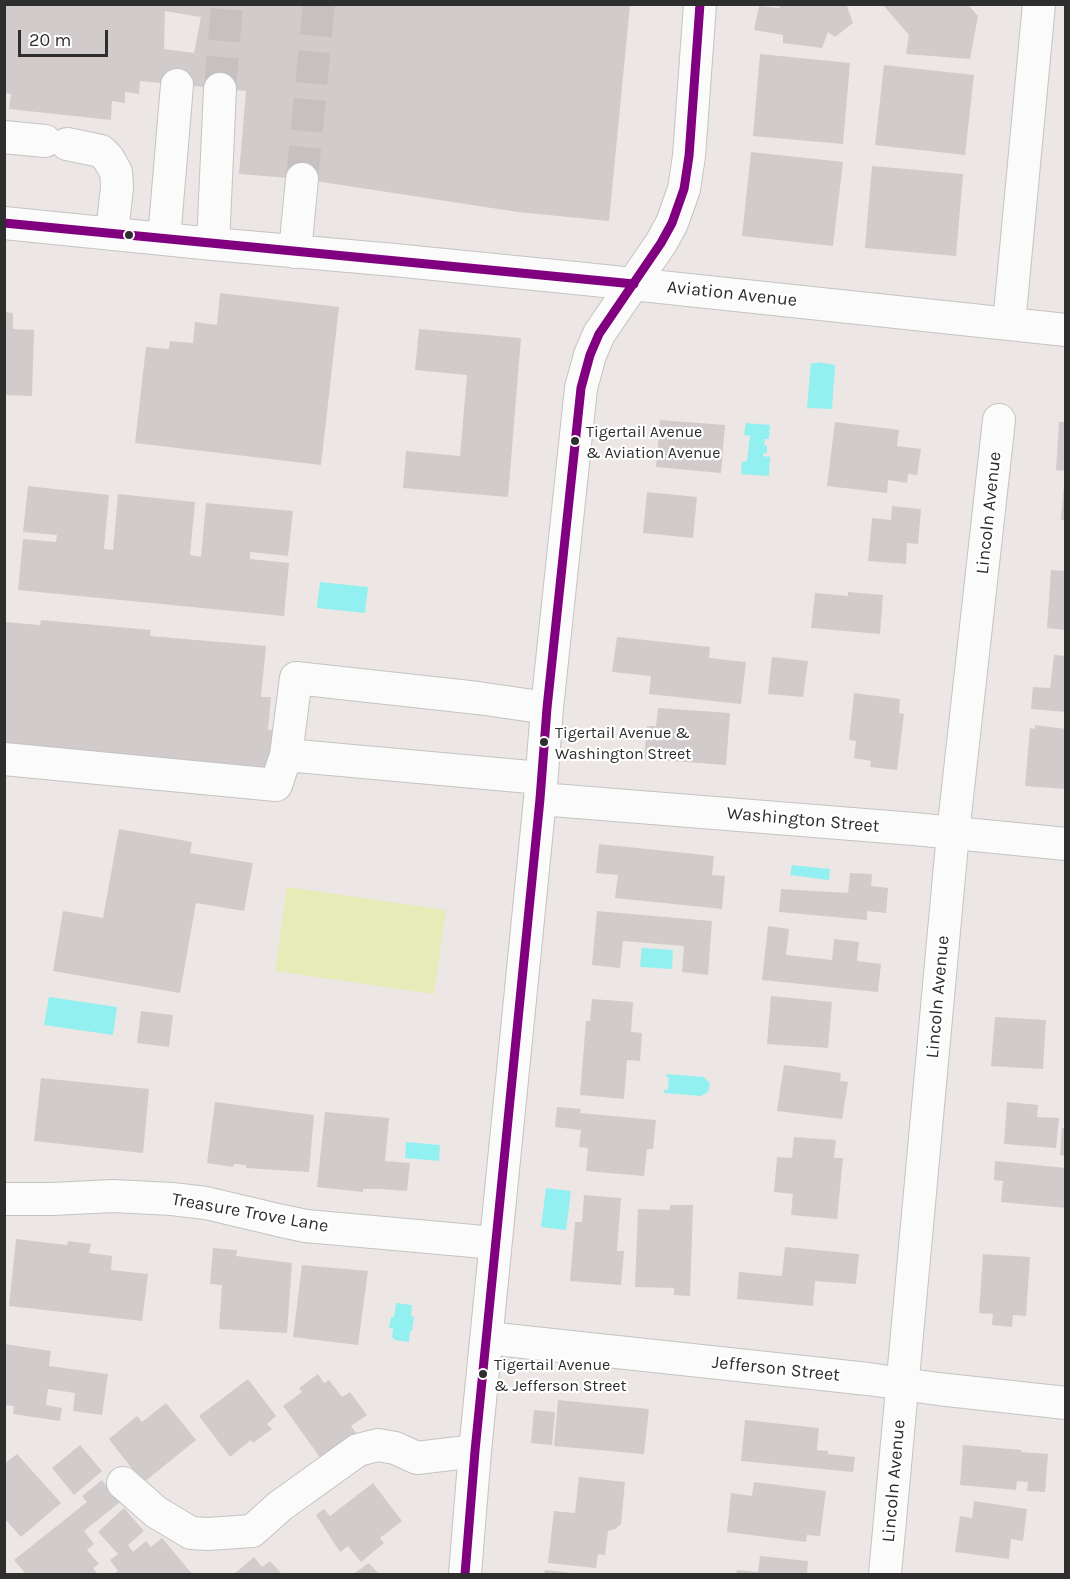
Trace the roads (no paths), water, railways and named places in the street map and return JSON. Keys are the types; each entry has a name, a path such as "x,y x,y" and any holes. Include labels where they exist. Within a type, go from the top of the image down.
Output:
{"street":[{"path":"465,1575 547,708 581,388 590,355 599,334 667,233 684,189 689,156 700,4"},
{"path":"1009,324 1039,4"},
{"path":"164,239 177,85"},
{"path":"213,244 220,89"},
{"path":"4,137 56,142 101,151 116,172 117,187 112,234"},
{"path":"295,252 302,179"},
{"name":"Aviation Avenue","path":"4,223 634,284 1065,330"},
{"name":"Lincoln Avenue","path":"885,1575 953,833 999,420"},
{"path":"4,759 276,785 286,755 296,678 547,708"},
{"name":"Washington Street","path":"286,755 540,789 1065,844"},
{"name":"Treasure Trove Lane","path":"4,1198 52,1199 112,1196 172,1199 206,1203 306,1226 495,1243"},
{"name":"Jefferson Street","path":"487,1338 1065,1402"},
{"path":"123,1483 156,1512 192,1533 252,1531 280,1506 358,1450 378,1445 395,1448 417,1458 475,1451"}],"water":[{"path":"811,363 835,365 832,409 807,408"},
{"path":"746,423 770,425 769,439 765,439 764,445 767,446 767,453 763,456 770,457 769,476 741,474 742,462 747,461 750,436 744,435"},
{"path":"320,582 368,587 365,613 317,608"},
{"path":"792,865 830,869 829,880 790,875"},
{"path":"642,948 673,950 672,969 640,967"},
{"path":"49,997 117,1007 113,1035 44,1025"},
{"path":"666,1074 704,1077 710,1084 708,1092 701,1096 664,1093 664,1090 668,1090 669,1077 666,1077"},
{"path":"406,1142 440,1145 439,1161 405,1158"},
{"path":"546,1188 571,1191 566,1230 541,1227"},
{"path":"396,1303 412,1305 411,1316 414,1317 409,1342 395,1340 392,1337 393,1328 389,1328 391,1317 394,1317"}],"tunnel":[{"path":"220,89 227,4"},
{"path":"302,179 319,4"}],"place":[{"name":"Tigertail Avenue & Aviation Avenue","path":"575,441"},
{"name":"Tigertail Avenue & Washington Street","path":"544,742"},
{"name":"Tigertail Avenue & Jefferson Street","path":"483,1374"}]}
